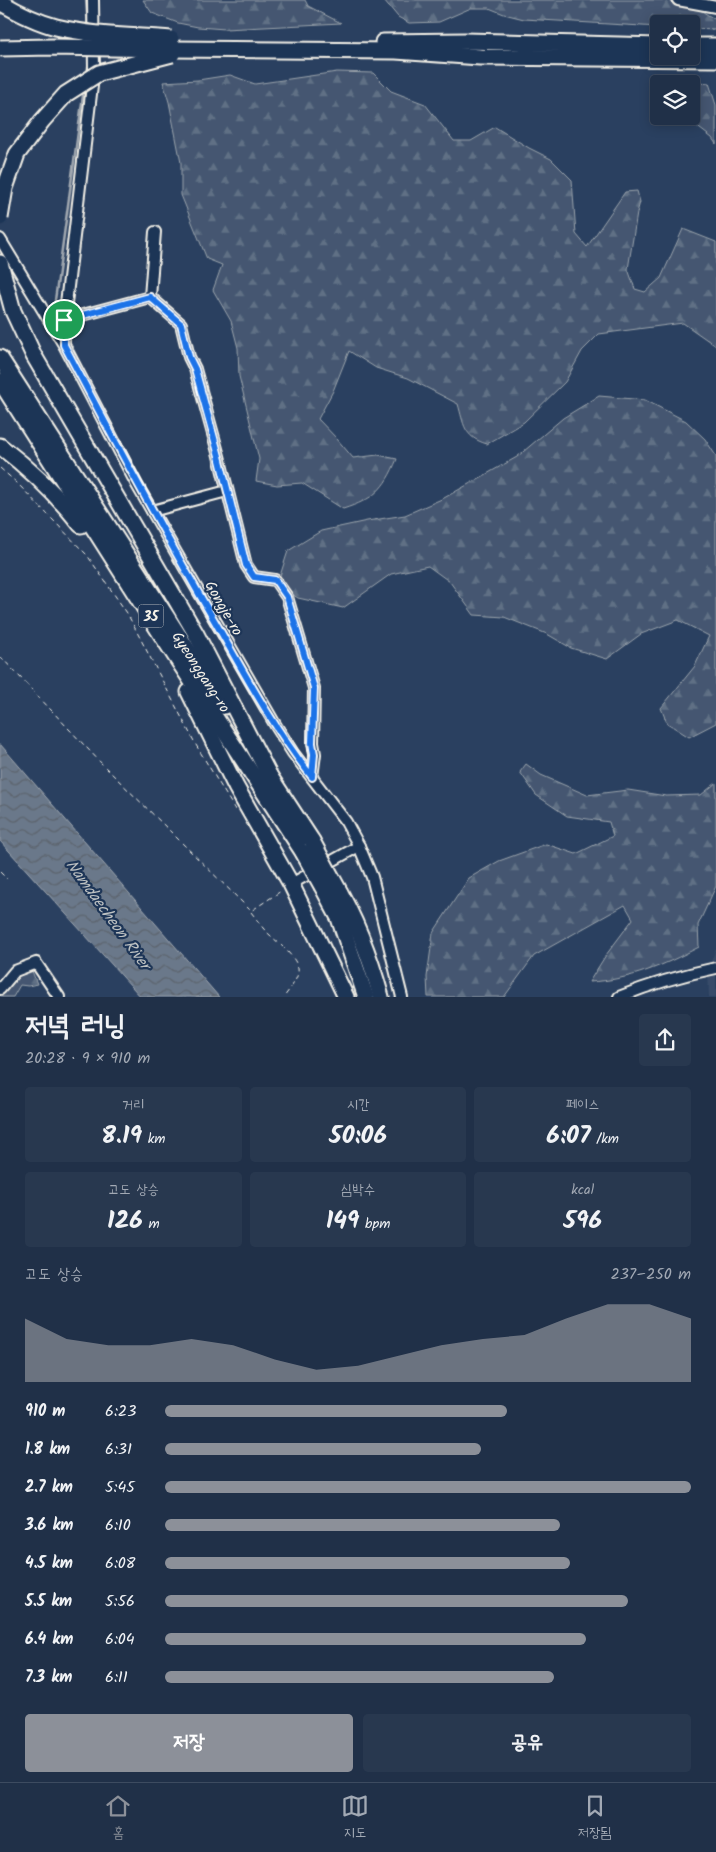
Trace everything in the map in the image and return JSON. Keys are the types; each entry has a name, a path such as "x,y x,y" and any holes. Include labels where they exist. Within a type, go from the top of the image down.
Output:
{"highway":[{"path":"0,2 56,27 103,34 171,48"},
{"path":"0,39 171,48 243,39 366,43 465,41 650,46"},
{"path":"700,46 716,46"},
{"path":"0,48 171,48 396,52 480,57 716,60"},
{"path":"0,218 5,188 17,154 42,121 66,94 99,73 171,48"},
{"path":"0,264 13,310 34,356 196,634 270,777"},
{"name":"Gyeonggang-ro","path":"0,358 270,777 327,882 350,909 370,959 381,997"},
{"name":"Gyeonggang-ro","path":"0,381 161,634 307,847"},
{"path":"0,446 66,505 152,618"},
{"path":"161,634 236,787 291,884 346,997"},
{"name":"Gyeonggang-ro","path":"327,882 366,997"}],"street":[{"path":"64,345 64,320 94,69 93,0"},
{"path":"678,0 716,7"},
{"path":"150,297 155,232"},
{"name":"Gongje-ro","path":"0,239 64,345 152,511 276,726 293,753 346,822 360,846 372,877 402,997"},
{"path":"64,320 150,297"},
{"path":"150,297 181,324 189,357 195,369 246,565 254,577 275,580 287,597 314,688 312,777"},
{"path":"152,511 227,491"},
{"path":"291,884 360,846"},
{"path":"0,989 16,971 36,963 60,997"},
{"path":"635,995 682,975 716,968"},
{"path":"618,997 635,995 694,976 716,975"}],"path":[{"path":"0,468 87,555 127,613 196,746 241,819"},
{"path":"0,656 103,766 251,911 263,928 293,957 298,972 295,981 284,997"},
{"path":"0,872 7,879"},
{"path":"251,911 291,884"}],"shaded area":[{"path":"716,949 716,997 709,997 708,969"}],"green space":[{"path":"143,0 305,0 308,6 341,23 225,29 198,27 178,23 152,13"},
{"path":"384,0 684,0 716,20 716,30 700,29 700,15 650,15 650,26 524,19 489,8 471,8 439,22 409,23 398,17"},
{"path":"337,72 373,73 391,91 425,104 454,141 471,141 495,127 551,159 572,180 576,234 587,247 625,192 637,191 640,202 628,269 635,289 645,292 661,278 683,229 716,242 716,346 683,323 599,334 582,351 565,382 524,422 487,444 473,438 469,434 463,424 458,404 408,378 376,368 349,351 333,391 318,419 353,458 378,455 397,459 382,486 370,497 343,509 302,483 277,485 256,481 259,459 239,376 238,348 231,321 213,290 222,265 207,259 181,195 181,163 169,102 163,82 198,80 230,75 255,84"},
{"path":"700,82 709,83 716,105 716,144 712,138 695,125 700,125"},
{"path":"599,396 645,400 686,421 705,439 716,456 716,723 689,737 667,723 661,708 695,666 709,636 678,620 641,634 607,659 571,648 547,634 504,617 474,615 450,582 428,566 391,574 343,608 298,598 277,585 288,551 321,531 405,515 444,498 517,457 563,418"},
{"path":"526,764 541,775 587,795 628,790 666,796 701,795 716,783 716,886 698,925 699,947 646,971 604,981 589,982 606,955 633,919 625,905 534,956 504,997 428,997 427,977 433,933 469,878 499,861 546,844 576,854 613,836 609,822 567,816 536,795 520,772"},
{"path":"32,971 37,984 20,985 13,997 2,997 6,988 13,980"}],"water":[{"name":"Namdaecheon River","path":"0,744 219,997 141,997 0,841"}],"waterway":[{"path":"86,0 88,28"},
{"path":"87,73 89,61"},
{"path":"53,315 84,88"}],"route":[{"path":"150,297 181,324 219,456 246,565 254,577 275,580 287,597 305,663 314,688 312,777 293,753 276,726 137,485 64,345 64,320 150,297"}]}
